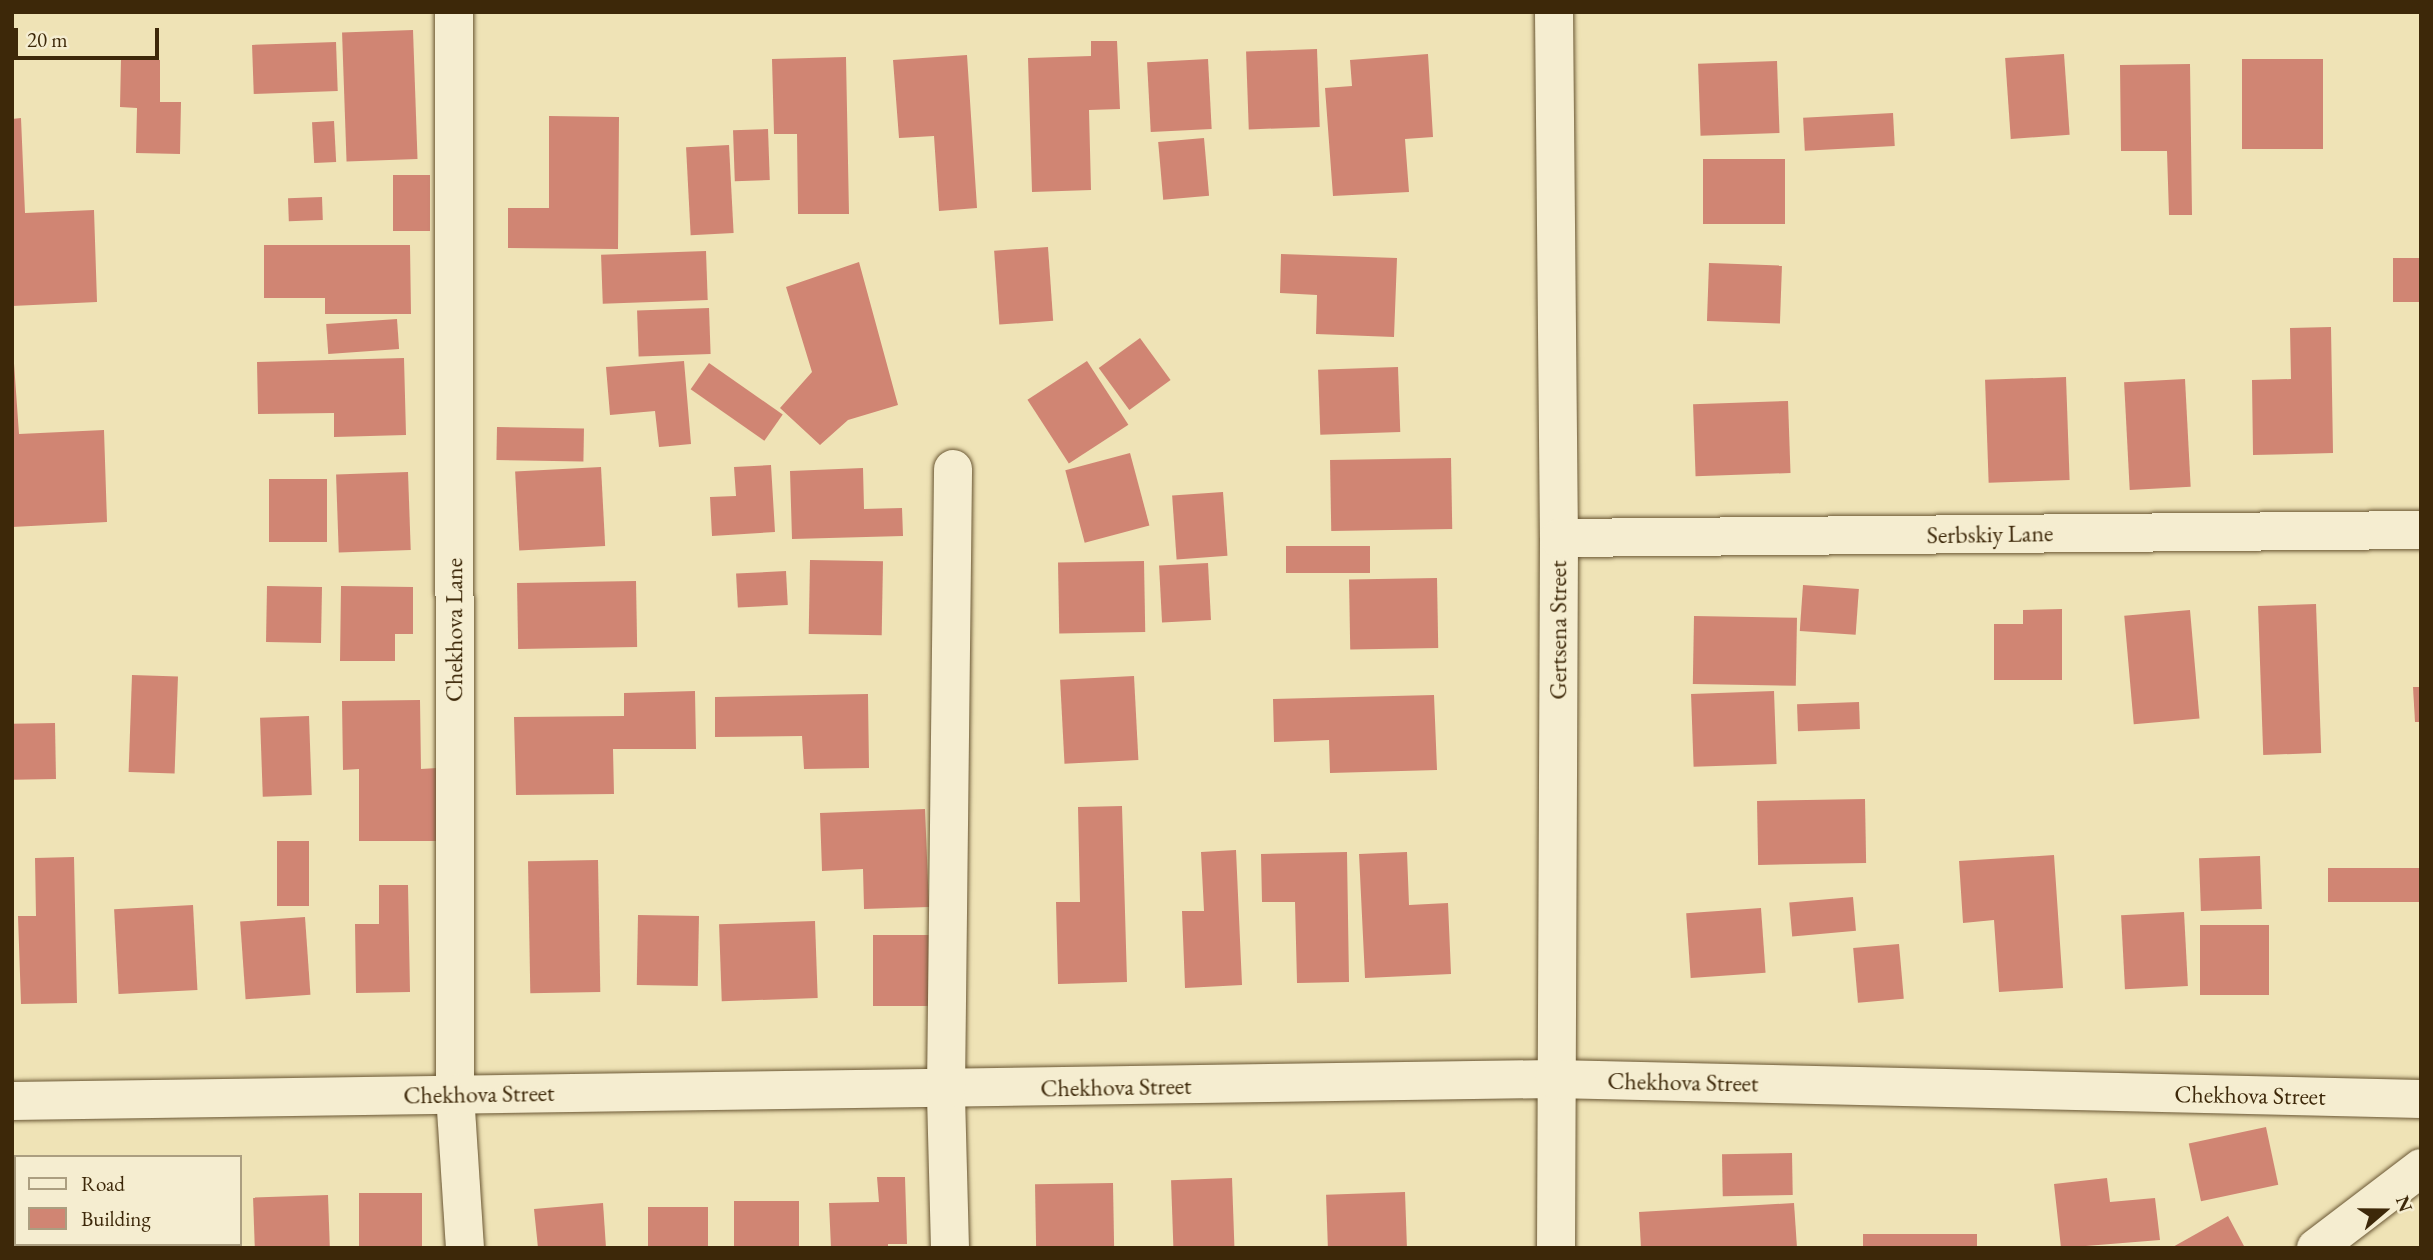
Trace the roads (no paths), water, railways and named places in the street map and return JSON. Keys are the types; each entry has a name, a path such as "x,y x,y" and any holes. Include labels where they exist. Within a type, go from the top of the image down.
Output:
{"street":[{"name":"Chekhova Lane","path":"454,12 455,1094 466,1248"},
{"name":"Gertsena Street","path":"1554,12 1559,538 1554,1079 1556,1248"},
{"path":"950,1248 946,1090 953,469"},
{"name":"Serbskiy Lane","path":"1559,538 2421,530"},
{"name":"Chekhova Street","path":"12,1101 946,1090 1554,1079 2421,1099"},
{"path":"2316,1248 2421,1168"}]}
